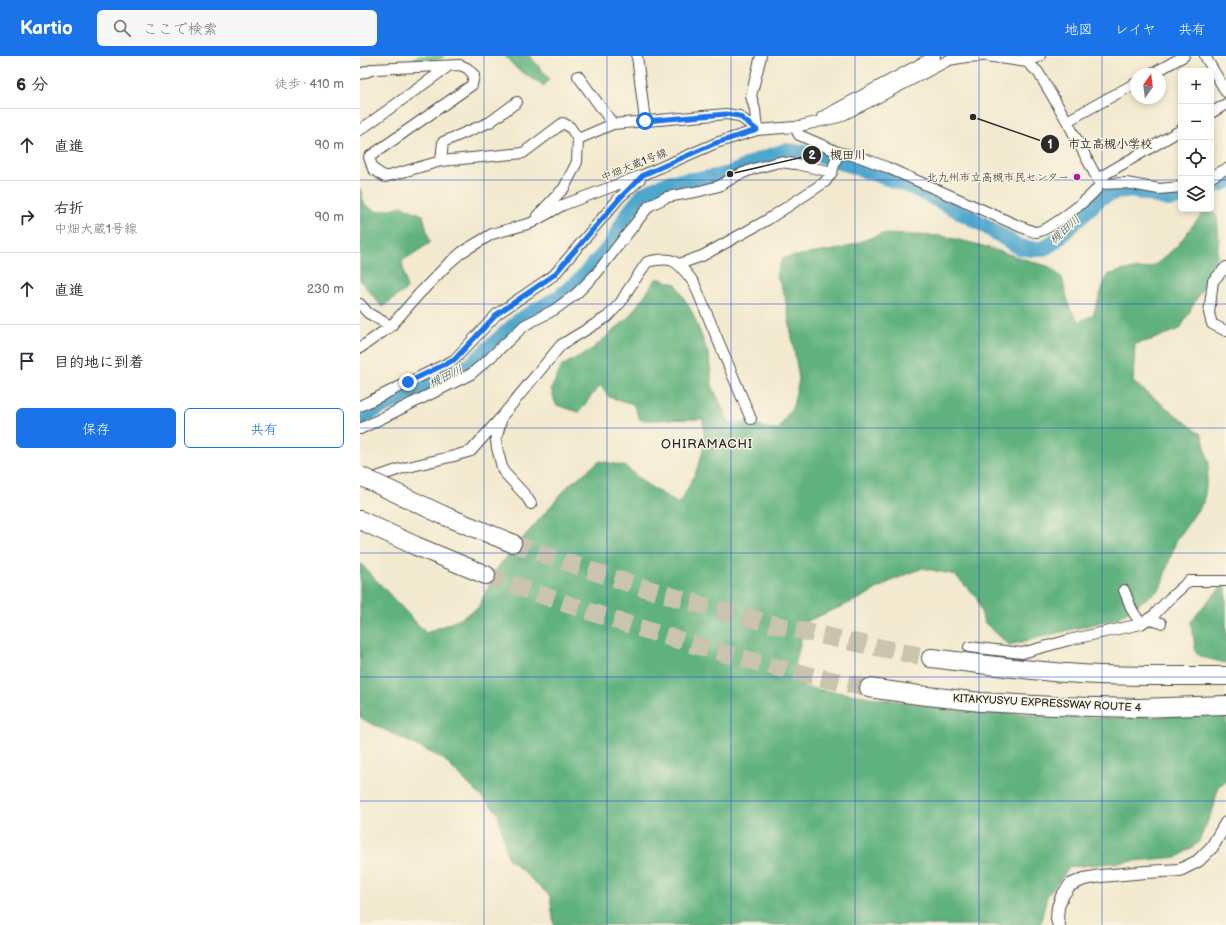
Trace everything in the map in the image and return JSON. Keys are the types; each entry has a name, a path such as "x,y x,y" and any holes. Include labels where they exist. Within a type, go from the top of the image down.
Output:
{"highway":[{"path":"360,476 445,516 512,544"},
{"path":"360,520 416,546 486,575"},
{"path":"931,658 1080,674 1226,676"},
{"name":"KITAKYUSYU EXPRESSWAY ROUTE 4","path":"869,688 981,702 1054,706 1139,708 1226,705"}],"street":[{"path":"637,56 645,121"},
{"path":"757,130 755,110 751,96 761,56"},
{"path":"808,124 831,113 934,56"},
{"name":"中畑大蔵1号線","path":"360,348 391,326 448,264 462,252 492,234 531,223 563,206 643,175 716,143 757,130 795,127 839,117 949,60 982,56"},
{"path":"987,56 1026,59 1040,56"},
{"path":"1163,68 1184,56"},
{"path":"1205,56 1226,92"},
{"path":"795,127 799,135 838,152 860,157 886,167 1021,227 1036,232 1048,228 1088,199 1098,189 1099,182 1067,121 1038,72 1026,59"},
{"path":"360,74 374,69 460,65 467,68 474,74 472,85 368,157 373,169 385,176 441,161 523,153 563,123 570,127 578,140 577,162 564,188 531,223"},
{"path":"360,130 449,66"},
{"path":"578,76 613,124"},
{"path":"1067,121 1130,86"},
{"path":"441,161 443,142 490,122 517,102"},
{"path":"1214,111 1226,104"},
{"path":"578,140 613,124 726,114 739,116 757,130"},
{"path":"1099,182 1178,132"},
{"path":"679,264 702,256 767,220 825,182 832,171 838,152"},
{"path":"360,429 471,374 525,325 554,310 576,294 596,274 649,206 667,196 700,191 719,186 752,168 779,162 832,171"},
{"path":"1213,176 1226,169"},
{"path":"360,406 454,360 497,314 554,275 620,198 643,175"},
{"path":"1099,182 1126,183 1159,189 1178,187"},
{"path":"360,483 400,469 454,456 471,450 503,415 561,344 606,317 621,302 647,262 658,259 670,259 679,264 694,283 751,419"},
{"path":"1226,267 1213,281 1209,313 1212,324 1226,331"},
{"path":"360,304 368,313 391,326"},
{"path":"503,415 496,440 504,471 531,504"},
{"path":"1144,622 1154,615 1169,599 1189,582 1226,581"},
{"path":"1124,590 1132,610 1144,622"},
{"path":"969,647 1022,653 1144,622 1161,623"},
{"path":"1059,925 1057,919 1058,907 1062,896 1070,885 1084,879 1101,876 1180,870 1198,861 1212,847 1226,823"}],"green space":[{"path":"416,56 444,56 440,59 412,61"},
{"path":"505,56 530,56 549,79 544,86 516,68"},
{"path":"360,188 364,204 377,212 402,206 423,215 430,243 402,261 407,289 382,307 360,280"},
{"path":"1204,212 1212,212 1217,216 1219,239 1216,264 1180,329 1151,340 1135,344 1133,382 1202,435 1209,463 1204,501 1176,541 1160,589 1118,618 1009,645 984,622 977,598 955,575 923,568 891,581 859,599 805,622 795,666 803,687 964,711 1108,718 1226,714 1226,782 1218,786 1214,807 1198,843 1178,857 1070,867 1047,896 1040,925 554,925 550,896 508,858 498,813 442,758 360,717 360,563 426,633 458,620 478,608 498,567 570,484 600,461 625,466 646,484 679,504 698,467 703,452 703,419 640,420 633,404 609,397 600,385 579,412 556,405 551,389 562,366 592,349 628,318 657,278 676,284 693,314 709,356 712,385 730,425 741,423 778,430 793,406 799,379 785,296 776,274 783,258 841,249 881,234 942,236 976,244 1050,267 1062,278 1070,309 1079,322 1093,315 1107,275 1125,270 1149,268 1159,262 1177,246"},
{"path":"1224,584 1226,584 1226,663 1201,657 1196,653 1191,622 1205,604"}],"waterway":[{"name":"槻田川","path":"360,418 380,407 471,365 520,320 556,299 575,285 611,246 627,215 644,194 671,182 704,179 730,174 761,159 785,151 818,154 910,186 979,222 1019,247 1032,249 1042,249 1054,242 1101,197 1122,190 1137,191 1168,199 1178,197"},
{"name":"槻田川","path":"1214,186 1226,182"}],"tunnel":[{"path":"512,543 632,584 722,611 819,635 931,658"},
{"path":"486,575 675,639 771,666 869,688"}],"place":[{"name":"市立高槻小学校","path":"973,117"},
{"name":"槻田川","path":"730,174"},
{"name":"北九州市立高槻市民センター","path":"1077,177"}],"district":[{"name":"OHIRAMACHI","path":"707,444"}],"route":[{"path":"408,382 454,360 497,314 554,275 620,198 643,175 716,143 757,130 739,116 726,114 645,121"}]}
